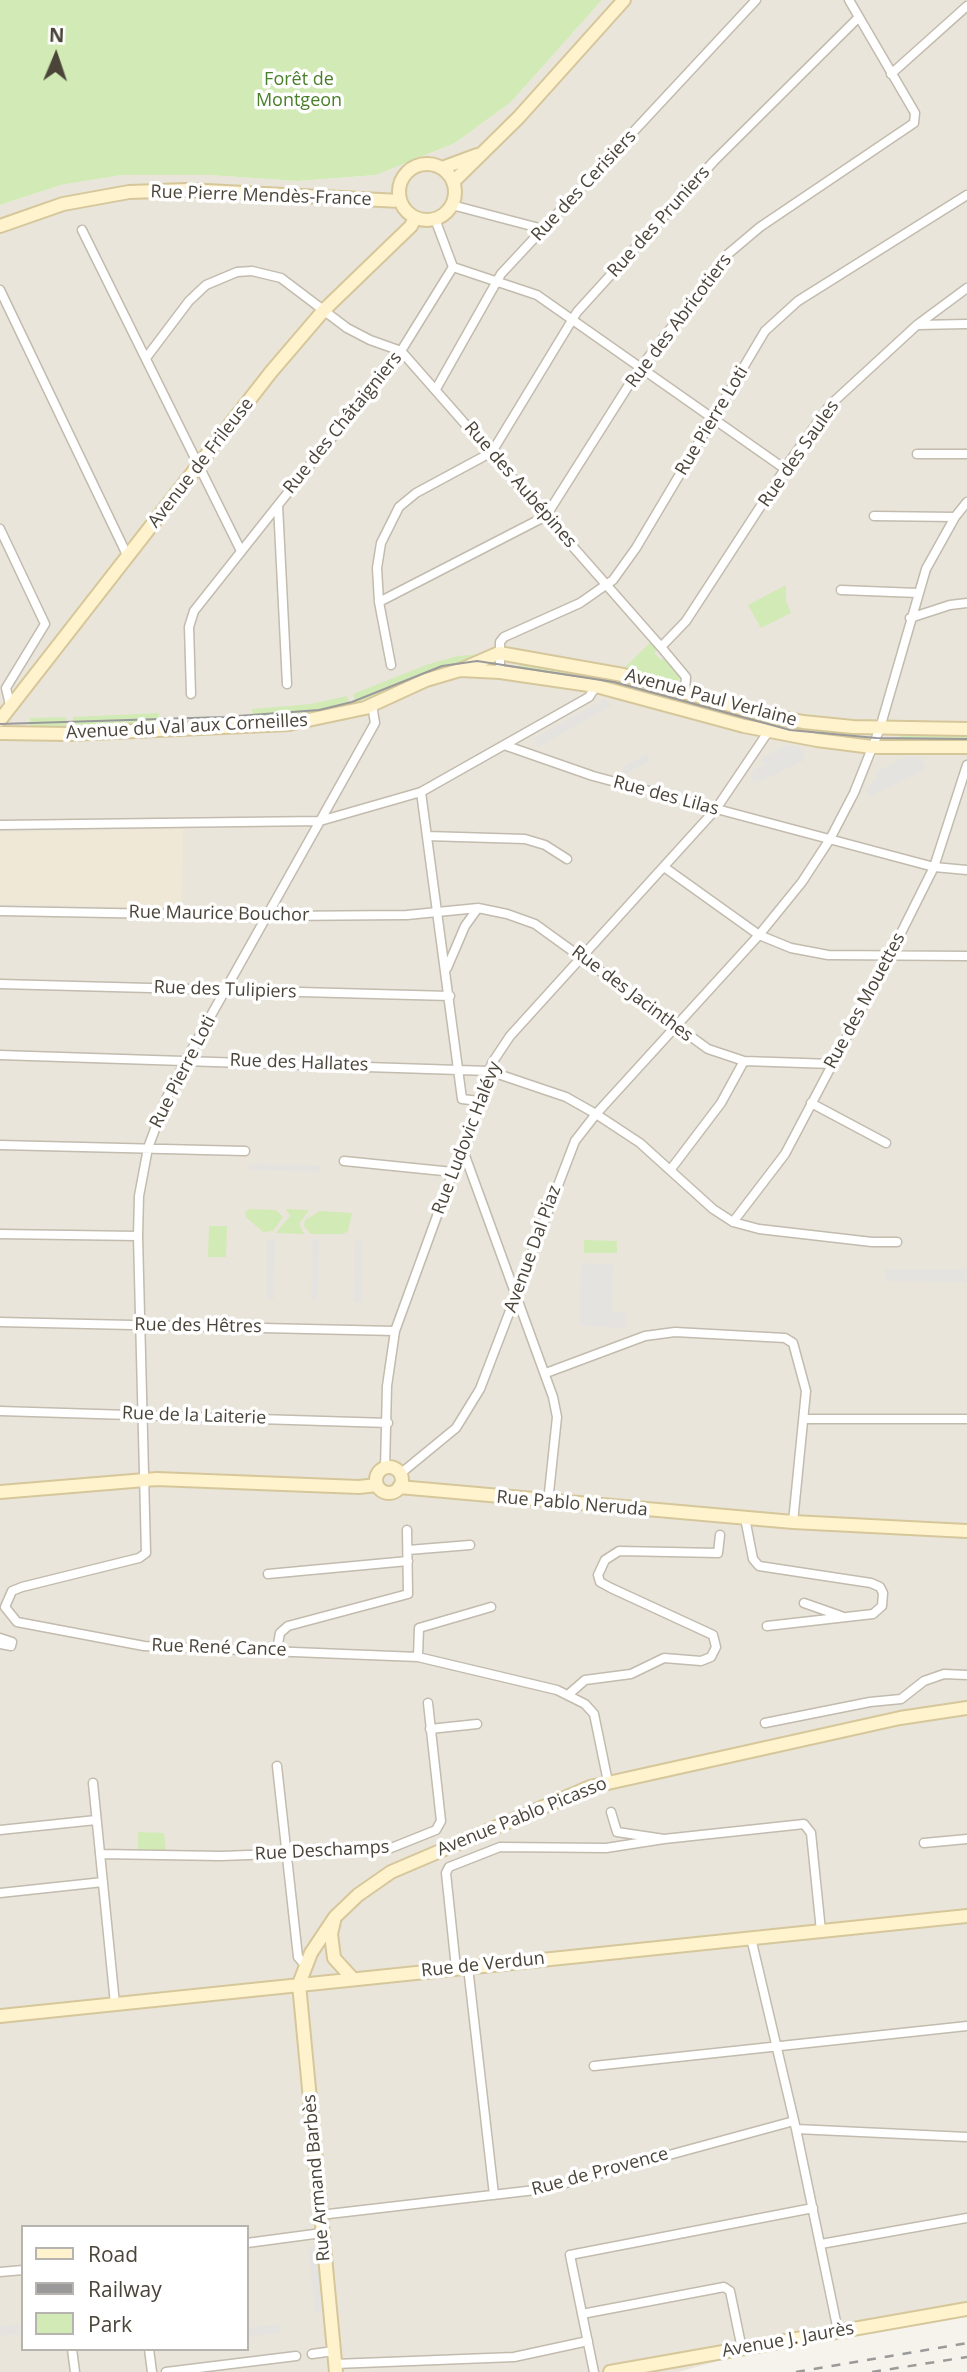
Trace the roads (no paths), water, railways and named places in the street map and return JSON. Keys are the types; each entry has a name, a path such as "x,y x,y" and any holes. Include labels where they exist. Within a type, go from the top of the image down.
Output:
{"street":[{"path":"453,182 519,117 624,0"},
{"name":"Rue des Cerisiers","path":"436,389 497,280 755,0"},
{"path":"849,0 891,74 967,6"},
{"name":"Rue des Pruniers","path":"492,452 572,317 714,161 859,17"},
{"name":"Rue des Abricotiers","path":"547,516 640,368 728,254 760,227 914,123 915,113 891,74"},
{"path":"442,168 453,182 452,205 435,219 415,218 400,201 400,183 409,170 425,164 442,168 481,154"},
{"name":"Rue Pierre Mendès-France","path":"0,226 63,204 129,192 187,190 400,201"},
{"name":"Rue Pierre Loti","path":"499,653 500,642 504,637 580,603 608,586 636,548 765,331 798,301 967,195"},
{"path":"452,205 544,229"},
{"name":"Avenue de Frileuse","path":"0,720 198,466 324,310 411,226 415,218"},
{"path":"435,219 453,267 537,295 785,469"},
{"path":"82,230 241,551"},
{"name":"Rue des Châtaigniers","path":"287,684 278,505 401,351 453,267"},
{"name":"Rue des Aubépines","path":"145,358 189,301 218,278 237,272 260,272 281,278 346,328 401,351 661,647 685,677 685,691"},
{"name":"Rue des Saules","path":"661,647 686,621 830,405 917,325 967,288"},
{"path":"0,290 128,557"},
{"path":"917,325 967,324"},
{"path":"391,665 379,602 377,568 381,543 399,507 416,493 492,452"},
{"path":"917,454 967,454"},
{"name":"Avenue Dal Piaz","path":"400,1481 456,1429 480,1389 575,1141 803,882 830,839 854,793 880,728 910,618 932,557 967,502"},
{"path":"191,694 189,627 194,611 278,505"},
{"path":"379,602 547,516"},
{"path":"874,516 955,517"},
{"path":"0,529 46,624 6,688 10,705"},
{"path":"841,590 918,593"},
{"path":"910,618 950,605 967,604"},
{"path":"499,653 500,672"},
{"name":"Avenue Paul Verlaine","path":"372,705 426,680 460,670 499,653 623,674 793,720 880,728 967,730"},
{"name":"Avenue Paul Verlaine","path":"460,670 500,672 596,686 768,732 872,747 967,747"},
{"path":"0,825 320,821 421,792 589,697 596,686"},
{"name":"Rue Pierre Loti","path":"146,1480 138,1236 139,1196 148,1148 166,1099 186,1060 375,723 372,705"},
{"name":"Avenue du Val aux Corneilles","path":"0,733 70,734 250,727 331,717 372,705"},
{"name":"Rue Ludovic Halévy","path":"385,1468 387,1385 395,1331 453,1172 464,1153 489,1071 510,1036 716,809 768,732"},
{"name":"Rue des Lilas","path":"504,745 593,776 934,867 967,870"},
{"name":"Rue des Mouettes","path":"733,1222 785,1154 890,956 934,867 967,765"},
{"path":"421,792 462,1099 479,1101"},
{"path":"427,836 525,839 545,845 567,859"},
{"path":"664,867 759,934 809,952 967,956"},
{"path":"446,971 465,926 478,908"},
{"name":"Rue des Jacinthes","path":"437,912 478,908 507,914 536,925 582,956 675,1028 708,1049 744,1061 832,1064"},
{"name":"Rue Maurice Bouchor","path":"0,911 267,915 437,912"},
{"name":"Rue des Tulipiers","path":"0,984 450,996"},
{"name":"Rue des Hallates","path":"0,1055 489,1071 566,1097 596,1114 671,1169 713,1209 733,1222"},
{"path":"671,1169 721,1103 744,1061"},
{"path":"811,1103 886,1143"},
{"path":"0,1145 245,1151"},
{"path":"464,1153 546,1373 557,1417 548,1502"},
{"path":"344,1161 453,1172"},
{"path":"733,1222 798,1233 897,1242"},
{"path":"0,1234 138,1236"},
{"name":"Rue des Hêtres","path":"0,1322 395,1331"},
{"path":"546,1373 645,1336 675,1332 785,1338 793,1343 806,1391 793,1522"},
{"name":"Rue de la Laiterie","path":"0,1411 388,1423"},
{"path":"805,1419 967,1419"},
{"path":"0,1492 205,1478 359,1487 377,1485 389,1493 400,1481 396,1469 385,1468 376,1476 377,1485"},
{"name":"Rue René Cance","path":"146,1480 146,1553 138,1558 22,1587 12,1591 3,1608 17,1622 144,1646 277,1649 418,1657 569,1694 585,1704 598,1723 608,1782"},
{"name":"Rue Pablo Neruda","path":"400,1481 548,1502 793,1522 967,1531"},
{"path":"746,1518 753,1559 759,1566 871,1583 880,1587 884,1597 880,1610 873,1614 767,1626"},
{"path":"277,1649 280,1633 288,1626 408,1594 407,1530"},
{"path":"569,1694 585,1680 631,1674 664,1658 701,1661 711,1657 716,1647 713,1635 611,1588 600,1582 598,1575 605,1560 619,1551 718,1553 720,1535"},
{"path":"408,1550 470,1545"},
{"path":"268,1574 408,1561"},
{"path":"804,1603 844,1618"},
{"path":"418,1657 419,1628 491,1607"},
{"path":"0,1637 12,1642 11,1646 0,1644"},
{"path":"765,1723 870,1702 901,1699 924,1681 944,1674 967,1675"},
{"name":"Rue Deschamps","path":"100,1854 286,1855 386,1850 436,1830 441,1821 428,1703"},
{"name":"Avenue Pablo Picasso","path":"299,1984 321,1935 358,1895 391,1872 523,1813 608,1782 900,1718 967,1708"},
{"path":"430,1729 477,1724"},
{"path":"277,1766 298,1957 306,1966"},
{"path":"93,1783 115,2004"},
{"path":"611,1812 617,1832 664,1839"},
{"path":"0,1830 96,1820"},
{"path":"494,2194 446,1873 449,1867 500,1847 606,1848 804,1824 811,1833 821,1931"},
{"path":"924,1843 967,1839"},
{"path":"0,1893 103,1882"},
{"name":"Rue de Verdun","path":"0,2016 967,1916"},
{"path":"335,1917 331,1949 339,1965 353,1979"},
{"path":"751,1938 795,2125 838,2331"},
{"name":"Rue Armand Barbès","path":"299,1984 335,2362"},
{"path":"594,2066 967,2026"},
{"name":"Rue de Provence","path":"320,2215 544,2189 795,2125 967,2137"},
{"path":"594,2372 570,2255 813,2208"},
{"path":"821,2244 967,2218"},
{"path":"248,2243 322,2233"},
{"path":"0,2272 21,2270"},
{"path":"582,2314 724,2287 730,2291 741,2348"},
{"name":"Avenue J. Jaurès","path":"610,2372 967,2309"},
{"path":"312,2354 335,2362 514,2357 588,2341"},
{"path":"72,2351 75,2372"},
{"path":"149,2351 152,2372"},
{"path":"166,2372 296,2356"}],"tram line":[{"path":"0,724 224,717 319,710 352,702 442,666 477,661 614,682 790,730 876,738 967,739"}],"railway":[{"path":"796,2372 967,2343"},
{"path":"872,2372 967,2357"}],"park label":[{"name":"Forêt de Montgeon","path":"299,90"}]}
